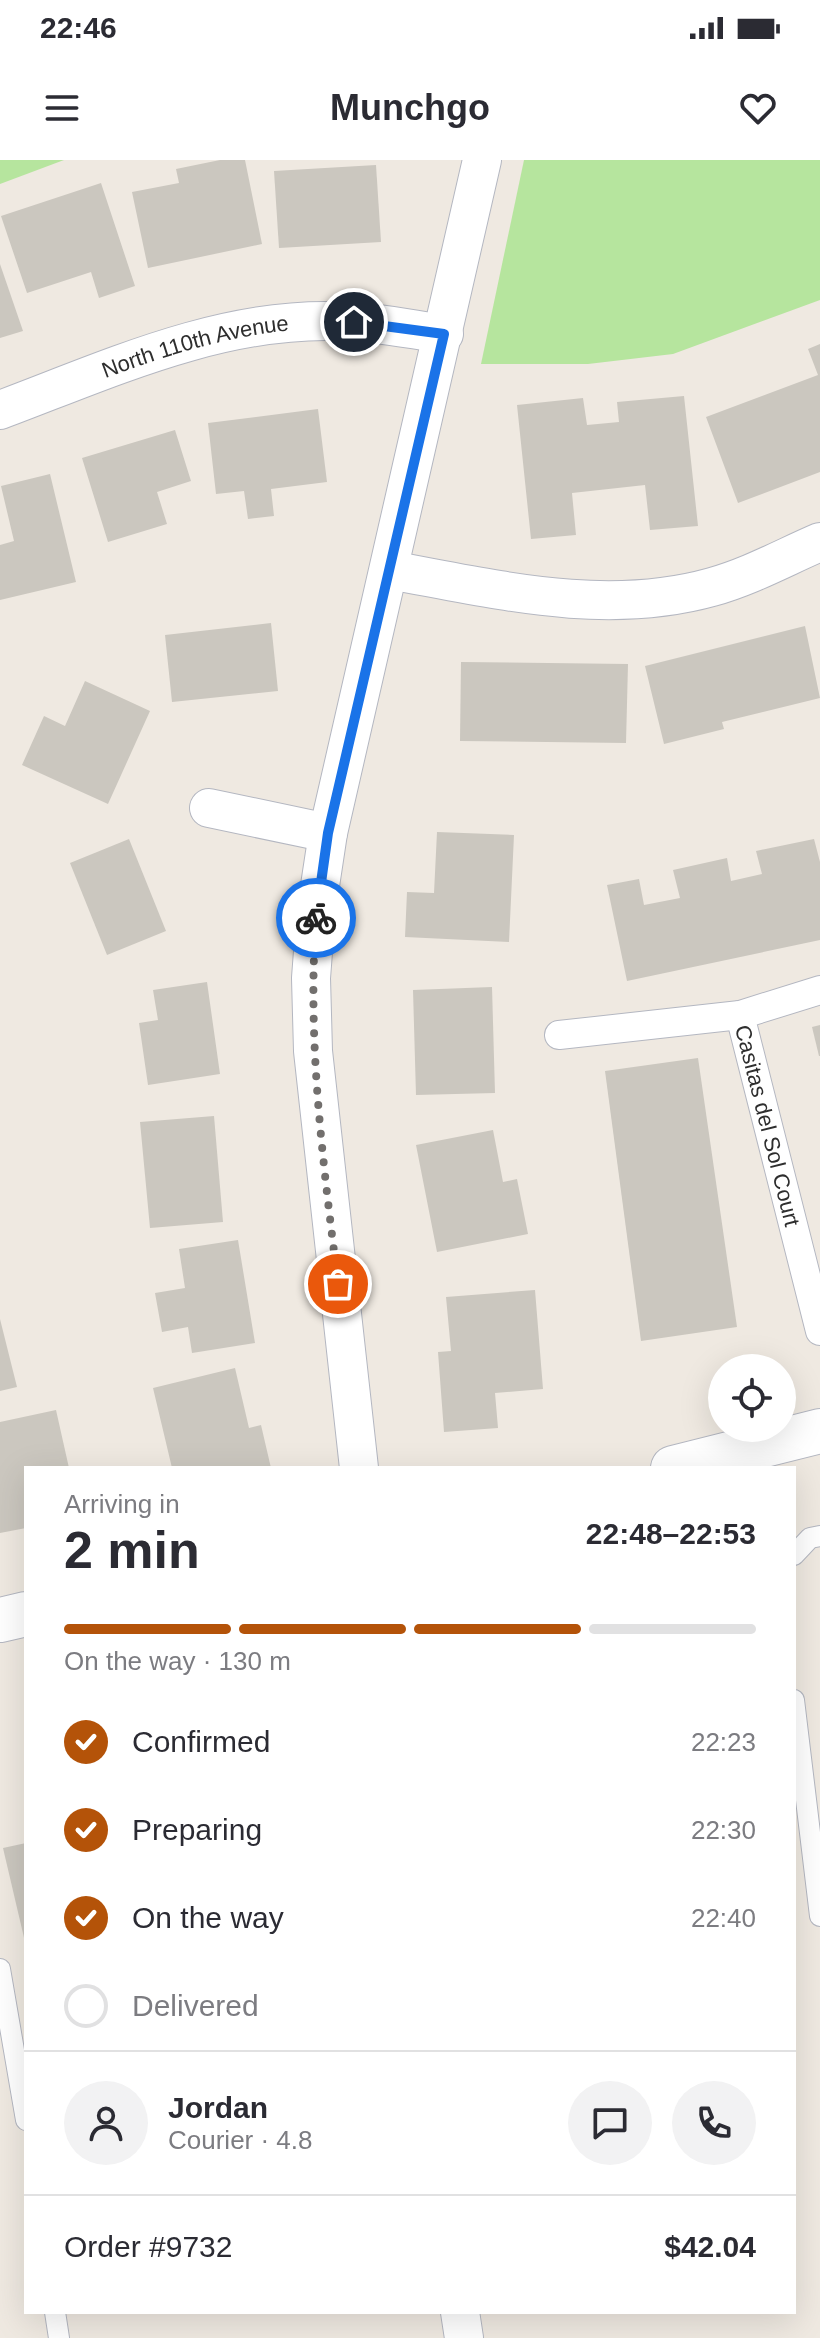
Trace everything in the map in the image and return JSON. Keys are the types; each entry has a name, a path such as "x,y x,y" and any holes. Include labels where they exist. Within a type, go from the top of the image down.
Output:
{"street":[{"path":"359,1466 313,1051 312,965 328,833 482,160"},
{"name":"North 110th Avenue","path":"0,410 161,350 230,331 335,320 444,334"},
{"path":"389,570 533,596 655,599 714,587 820,542"},
{"path":"209,808 328,833"},
{"path":"559,1035 740,1015 820,990"},
{"name":"Casitas del Sol Court","path":"740,1015 820,1331"},
{"path":"681,1466 820,1431"},
{"path":"0,1620 24,1614"},
{"path":"460,2314 464,2338"}],"lane":[{"path":"796,1553 810,1538 820,1536"},
{"path":"796,1717 820,1916"},
{"path":"0,1969 24,2108"},
{"path":"55,2314 59,2338"}],"green space":[{"path":"0,160 64,160 0,184"},
{"path":"524,160 820,160 820,300 673,354 588,364 481,364"}],"building":[{"path":"220,160 245,160 262,244 148,268 132,192 179,183 176,169"},
{"path":"376,165 381,242 279,248 274,171"},
{"path":"101,183 135,286 99,298 91,272 27,293 1,216"},
{"path":"0,264 23,331 0,338"},
{"path":"820,344 820,472 738,503 706,417 818,375 808,349"},
{"path":"684,396 698,526 650,530 645,485 572,493 576,535 531,539 517,405 583,398 587,425 619,422 617,402"},
{"path":"318,409 327,482 271,489 274,516 248,519 244,491 216,494 208,423"},
{"path":"175,430 191,481 157,492 167,524 108,542 82,458"},
{"path":"50,474 76,582 0,600 0,545 14,541 1,486"},
{"path":"271,623 278,691 172,702 165,635"},
{"path":"805,626 820,698 722,722 724,729 664,744 645,666"},
{"path":"461,662 628,664 626,743 460,741"},
{"path":"85,681 150,711 108,804 22,765 44,716 65,726"},
{"path":"437,832 514,835 509,942 405,937 407,892 434,893"},
{"path":"129,839 166,931 107,955 70,863"},
{"path":"814,839 820,862 820,940 627,981 607,885 639,879 644,905 680,898 673,870 727,858 731,881 762,874 756,851"},
{"path":"207,982 220,1074 148,1085 139,1023 158,1020 153,990"},
{"path":"492,987 495,1093 416,1095 413,990"},
{"path":"820,1025 820,1056 819,1056 812,1027"},
{"path":"698,1058 737,1327 641,1341 605,1071"},
{"path":"214,1116 223,1222 150,1228 140,1122"},
{"path":"493,1130 503,1182 517,1179 528,1234 437,1252 416,1145"},
{"path":"238,1240 255,1343 192,1353 188,1327 162,1332 155,1293 185,1288 179,1249"},
{"path":"535,1290 543,1389 495,1393 498,1428 444,1432 438,1352 451,1351 446,1297"},
{"path":"0,1319 17,1387 0,1391"},
{"path":"235,1368 249,1428 261,1425 271,1466 172,1466 153,1388"},
{"path":"56,1410 69,1466 24,1466 24,1528 0,1533 0,1422"},
{"path":"24,1843 24,1938 3,1848"}],"way so far":[{"path":"316,918 311,978 313,1051 338,1284"}],"route":[{"path":"316,918 328,833 444,334 354,322"}]}
